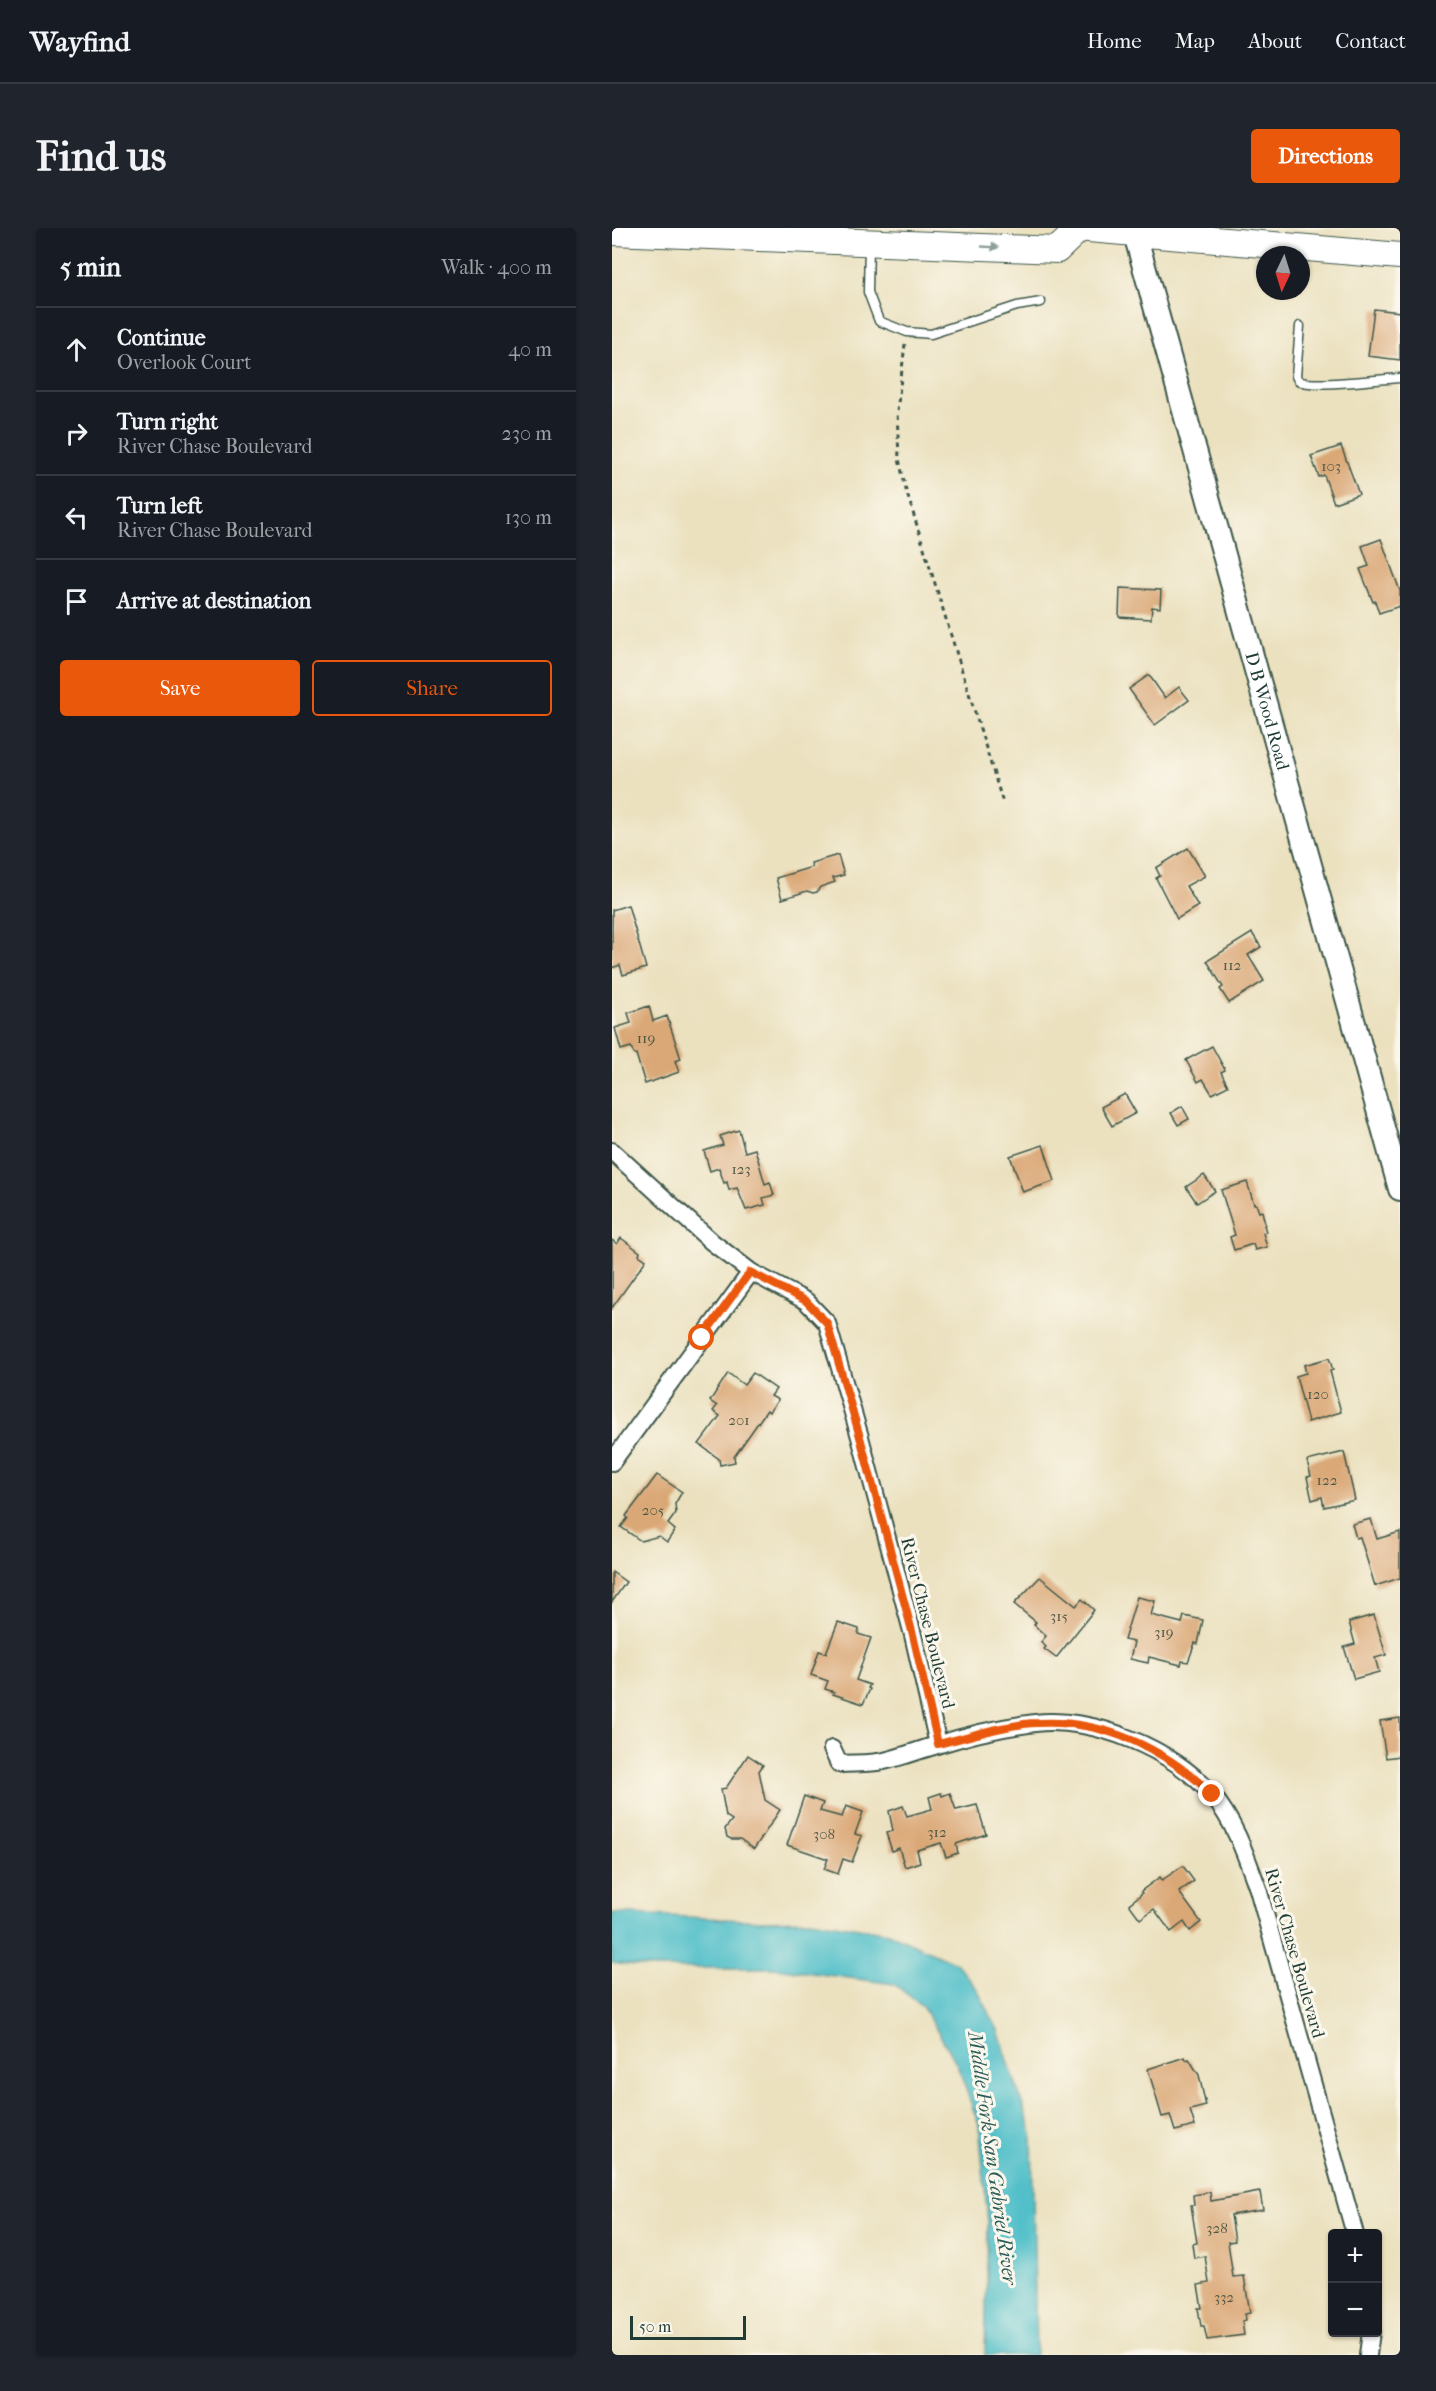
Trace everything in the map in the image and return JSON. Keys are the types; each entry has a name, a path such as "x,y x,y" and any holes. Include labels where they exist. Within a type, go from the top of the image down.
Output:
{"main road":[{"path":"612,232 1057,250 1078,228 1400,256"},
{"name":"D B Wood Road","path":"1135,234 1400,1189"}],"street":[{"name":"River Chase Boulevard","path":"612,1151 691,1224 750,1272 806,1301 827,1323 913,1635 938,1744 1037,1723 1092,1727 1139,1743 1167,1757 1212,1794 1243,1846 1258,1889 1354,2229"},
{"path":"612,1462 750,1272"},
{"path":"832,1749 839,1764 883,1761 938,1744"},
{"path":"1368,2355 1370,2337"}],"lane":[{"path":"869,241 868,292 879,321 907,332 931,334 1017,306 1041,302"},
{"path":"1300,326 1296,376 1298,380 1337,382 1400,378"}],"path":[{"path":"907,332 897,412 899,459 906,490 1003,803"}],"water":[{"name":"Middle Fork San Gabriel River","path":"612,1913 762,1921 811,1920 889,1933 956,1963 977,1989 998,2030 1032,2134 1036,2355 985,2355 988,2222 979,2125 956,2062 922,2006 894,1984 776,1968 652,1968 612,1963"}],"building":[{"path":"1374,309 1400,312 1400,360 1368,356"},
{"path":"1341,446 1359,494 1334,503 1324,475 1319,477 1311,456"},
{"path":"1381,539 1400,591 1400,606 1379,613 1360,569 1369,566 1362,546"},
{"path":"1120,588 1161,590 1160,608 1152,607 1151,619 1119,617"},
{"path":"1149,675 1165,698 1179,687 1189,700 1155,725 1129,689"},
{"path":"1188,848 1205,876 1186,886 1198,906 1177,919 1156,878 1160,876 1156,868"},
{"path":"838,855 844,875 833,878 835,882 820,887 817,892 807,891 782,899 776,878 812,867 811,863"},
{"path":"628,905 646,968 623,975 620,965 612,968 612,910"},
{"path":"1252,933 1261,947 1248,955 1264,981 1229,1003 1220,989 1223,987 1207,961"},
{"path":"649,1006 653,1021 667,1016 681,1059 675,1061 679,1072 645,1084 636,1054 631,1047 621,1050 615,1028 631,1023 628,1013"},
{"path":"1212,1046 1225,1070 1221,1072 1228,1086 1212,1094 1203,1079 1198,1082 1186,1060"},
{"path":"1125,1094 1136,1113 1112,1126 1101,1107"},
{"path":"1182,1106 1189,1119 1178,1125 1171,1113"},
{"path":"739,1130 745,1152 755,1149 765,1184 770,1182 774,1195 763,1198 765,1205 746,1210 737,1188 729,1190 719,1168 710,1171 704,1151 723,1145 720,1136"},
{"path":"1043,1145 1055,1181 1023,1192 1010,1156"},
{"path":"1204,1175 1215,1191 1197,1203 1186,1187"},
{"path":"1247,1182 1254,1204 1259,1212 1262,1211 1266,1232 1263,1233 1267,1247 1255,1250 1253,1244 1234,1250 1230,1237 1235,1235 1221,1190"},
{"path":"621,1238 640,1252 639,1255 646,1260 612,1308 612,1240 617,1244"},
{"path":"1329,1358 1333,1370 1330,1371 1341,1412 1308,1422 1296,1376 1306,1373 1304,1365"},
{"path":"728,1373 744,1385 753,1373 776,1389 771,1396 778,1400 769,1412 767,1410 734,1457 735,1462 720,1465 719,1459 699,1444 720,1416 713,1411 717,1406 710,1401"},
{"path":"1344,1452 1355,1500 1324,1507 1322,1497 1312,1500 1307,1477 1311,1476 1307,1461"},
{"path":"657,1475 682,1492 675,1504 676,1513 668,1524 675,1530 667,1542 659,1536 641,1541 621,1527 628,1518 626,1516"},
{"path":"1371,1519 1377,1539 1400,1532 1400,1578 1375,1586 1360,1537 1356,1538 1352,1524"},
{"path":"612,1572 626,1582 612,1602"},
{"path":"1040,1577 1076,1606 1082,1599 1094,1610 1056,1658 1044,1649 1046,1647 1041,1642 1046,1636 1034,1625 1036,1622 1014,1604"},
{"path":"1137,1597 1155,1601 1151,1615 1182,1623 1184,1616 1203,1620 1198,1644 1195,1643 1188,1662 1182,1661 1181,1665 1149,1657 1148,1663 1130,1659 1134,1642 1124,1640"},
{"path":"1374,1615 1386,1655 1375,1658 1379,1672 1354,1679 1344,1647 1355,1644 1349,1622"},
{"path":"838,1622 859,1629 858,1634 871,1638 856,1680 870,1685 863,1704 833,1694 834,1692 825,1689 828,1681 811,1675 819,1651 826,1653"},
{"path":"1400,1718 1400,1756 1386,1758 1380,1721"},
{"path":"748,1755 763,1765 759,1771 765,1800 780,1810 754,1849 740,1839 727,1837 725,1829 732,1820 726,1816 721,1789 726,1788"},
{"path":"941,1793 942,1796 950,1793 956,1810 977,1805 986,1834 956,1844 958,1853 946,1857 941,1843 917,1850 920,1862 905,1867 899,1848 892,1851 886,1833 893,1831 889,1811 903,1806 907,1816 932,1809 929,1797"},
{"path":"804,1796 823,1803 820,1811 842,1817 846,1806 863,1812 855,1834 862,1836 852,1862 843,1859 838,1874 824,1869 828,1859 787,1845"},
{"path":"1183,1866 1194,1881 1179,1892 1201,1922 1190,1931 1184,1922 1171,1932 1154,1909 1140,1919 1129,1904 1142,1893 1141,1891 1160,1877 1162,1880"},
{"path":"1185,2057 1186,2060 1189,2059 1199,2075 1206,2106 1190,2110 1195,2126 1175,2131 1170,2115 1162,2117 1148,2069"},
{"path":"1210,2192 1211,2201 1260,2192 1263,2210 1231,2215 1235,2241 1228,2242 1233,2277 1244,2276 1250,2313 1245,2314 1246,2320 1242,2321 1244,2335 1207,2340 1204,2326 1201,2326 1198,2308 1202,2308 1198,2285 1209,2283 1205,2256 1194,2258 1192,2244 1197,2243 1191,2205 1194,2205 1193,2195"}],"route":[{"path":"702,1338 750,1272 806,1301 827,1323 913,1635 938,1744 1037,1723 1092,1727 1139,1743 1167,1757 1212,1794"}]}
